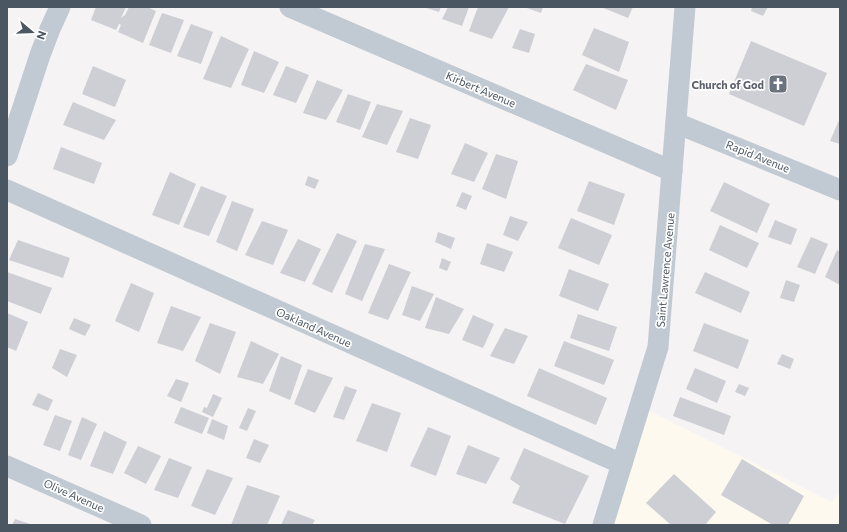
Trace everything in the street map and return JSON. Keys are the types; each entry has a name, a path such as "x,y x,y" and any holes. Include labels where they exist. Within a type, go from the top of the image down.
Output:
{"street":[{"path":"7,156 40,55 60,7"},
{"name":"Kirbert Avenue","path":"290,7 672,171"},
{"name":"Saint Lawrence Avenue","path":"603,525 658,347 686,7"},
{"name":"Rapid Avenue","path":"676,123 840,190"},
{"name":"Oakland Avenue","path":"7,190 622,464"},
{"name":"Olive Avenue","path":"7,466 141,525"}],"shaded area":[{"path":"640,406 832,502 840,491 840,525 603,525"}],"building":[{"path":"96,7 126,7 121,18 125,15 129,7 147,7 156,11 143,43 118,32 121,25 119,24 116,30 91,20"},
{"path":"423,7 441,7 439,12"},
{"path":"448,7 469,7 462,26 442,19"},
{"path":"478,7 509,7 492,39 469,31"},
{"path":"524,7 543,7 541,13"},
{"path":"601,7 633,7 628,18"},
{"path":"752,7 768,7 763,16 751,11"},
{"path":"162,13 184,20 171,53 149,45"},
{"path":"191,24 213,32 201,64 177,56"},
{"path":"594,28 629,42 619,72 582,55"},
{"path":"520,29 535,34 529,53 512,48"},
{"path":"221,36 249,49 231,88 203,79"},
{"name":"Church of God","path":"751,41 827,73 804,126 729,94"},
{"path":"254,51 279,62 264,93 241,85"},
{"path":"586,64 628,80 616,110 573,90"},
{"path":"93,66 126,80 115,107 82,94"},
{"path":"286,66 309,75 296,103 273,95"},
{"path":"317,80 343,90 326,120 303,113"},
{"path":"348,94 371,102 360,130 336,122"},
{"path":"73,102 116,120 104,140 63,125"},
{"path":"377,104 403,111 387,145 362,137"},
{"path":"410,118 431,125 418,159 396,152"},
{"path":"840,118 840,144 830,141"},
{"path":"465,143 488,153 474,182 451,174"},
{"path":"61,147 102,163 94,184 53,169"},
{"path":"496,154 518,161 506,199 482,189"},
{"path":"170,172 196,184 179,225 152,215"},
{"path":"308,176 319,180 315,189 305,185"},
{"path":"589,181 625,194 614,225 577,211"},
{"path":"724,182 770,204 757,233 710,211"},
{"path":"201,186 227,196 209,236 183,227"},
{"path":"462,192 472,196 466,210 456,206"},
{"path":"232,201 254,209 237,251 216,242"},
{"path":"510,216 528,222 518,241 503,235"},
{"path":"571,218 612,235 599,265 558,248"},
{"path":"775,220 797,229 791,245 768,237"},
{"path":"262,221 288,230 273,265 245,255"},
{"path":"720,225 759,243 747,268 709,250"},
{"path":"438,232 455,238 451,249 435,242"},
{"path":"337,233 357,241 332,293 312,284"},
{"path":"811,237 828,244 815,274 797,267"},
{"path":"298,239 321,249 305,282 280,273"},
{"path":"18,240 70,258 63,278 9,260"},
{"path":"487,243 513,252 504,272 480,264"},
{"path":"365,244 385,249 362,301 345,294"},
{"path":"837,250 840,252 840,285 825,277"},
{"path":"442,258 451,262 447,271 439,268"},
{"path":"389,264 411,272 388,320 368,313"},
{"path":"569,269 609,284 598,311 559,296"},
{"path":"7,272 52,288 41,314 7,301"},
{"path":"705,272 750,292 741,313 695,293"},
{"path":"786,280 800,285 794,302 780,298"},
{"path":"131,283 154,293 139,332 115,321"},
{"path":"412,286 434,294 420,321 402,315"},
{"path":"436,297 464,309 449,334 425,328"},
{"path":"171,306 201,317 183,351 157,343"},
{"path":"7,313 28,322 16,351 7,347"},
{"path":"578,314 617,327 609,351 570,338"},
{"path":"473,315 494,324 483,348 462,340"},
{"path":"74,318 91,325 85,336 69,329"},
{"path":"210,323 236,332 220,374 195,361"},
{"path":"704,323 749,340 738,369 693,351"},
{"path":"505,328 528,336 514,364 490,356"},
{"path":"251,341 279,354 263,384 237,377"},
{"path":"564,341 614,360 604,385 554,366"},
{"path":"60,349 77,355 67,377 52,368"},
{"path":"782,354 794,359 790,369 777,364"},
{"path":"281,356 302,365 290,400 269,391"},
{"path":"539,368 607,398 596,425 527,396"},
{"path":"695,368 726,381 717,403 686,389"},
{"path":"308,369 333,378 315,413 294,404"},
{"path":"176,379 189,383 181,402 167,396"},
{"path":"739,384 749,388 745,396 735,392"},
{"path":"345,386 357,390 344,420 333,417"},
{"path":"38,393 53,400 48,411 32,405"},
{"path":"213,394 222,398 213,417 202,412 204,407 207,408"},
{"path":"680,397 731,416 724,435 673,416"},
{"path":"372,403 401,413 387,452 356,441"},
{"path":"181,407 209,418 202,434 174,423"},
{"path":"248,408 256,411 247,431 239,428"},
{"path":"55,415 72,421 60,451 43,445"},
{"path":"82,417 97,424 81,460 68,455"},
{"path":"212,419 228,426 224,440 207,433"},
{"path":"428,427 451,436 436,476 410,466"},
{"path":"104,431 127,442 113,474 90,466"},
{"path":"254,439 269,445 260,463 246,458"},
{"path":"468,445 500,458 486,484 456,474"},
{"path":"138,446 161,456 146,484 124,473"},
{"path":"524,448 589,476 565,524 512,503 520,486 510,479"},
{"path":"169,458 192,467 178,498 154,490"},
{"path":"742,459 804,496 788,525 773,525 721,495"},
{"path":"207,469 233,478 215,515 191,506"},
{"path":"674,474 716,512 705,525 671,525 646,503"},
{"path":"247,485 280,496 267,525 231,525"},
{"path":"288,510 315,520 312,525 281,525"},
{"path":"15,519 33,525 12,525"}],"place":[{"name":"Church of God","path":"778,84"}]}
